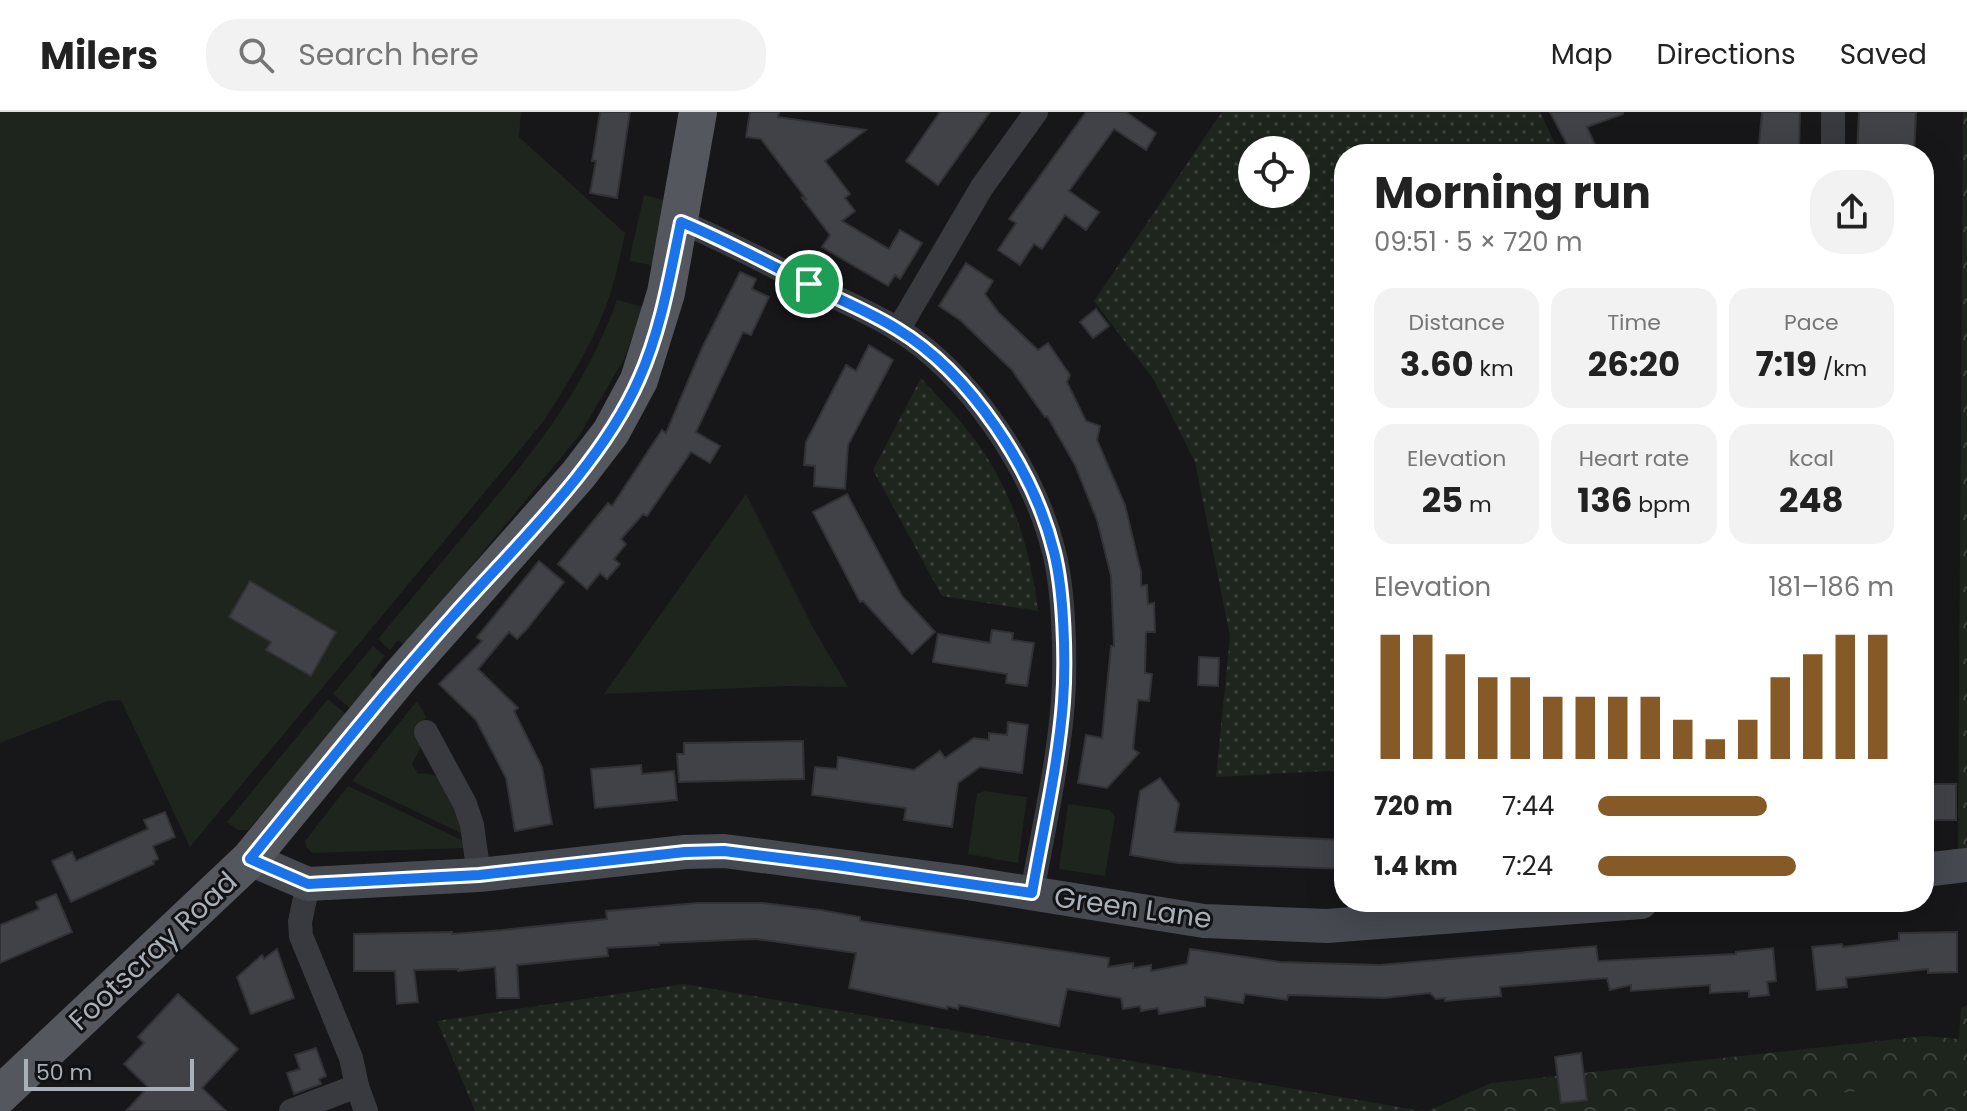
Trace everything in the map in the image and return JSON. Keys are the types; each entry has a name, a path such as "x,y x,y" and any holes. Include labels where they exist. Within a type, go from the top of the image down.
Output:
{"main road":[{"name":"Footscray Road","path":"0,1095 250,859 402,674 578,475 611,432 639,380 653,342 681,222 698,112"},
{"name":"Green Lane","path":"250,859 308,884 479,875 685,852 724,851 1032,893 1204,921 1327,926 1510,912"},
{"path":"1934,869 1963,866"}],"street":[{"path":"898,330 982,187 1036,112"},
{"path":"1833,112 1833,144"},
{"path":"681,222 898,330 957,380 1000,432 1032,492 1055,552 1062,617 1063,703 1032,893"},
{"path":"426,732 465,804 472,825 479,875"},
{"path":"308,884 300,922 301,936 351,1058 366,1111"},
{"path":"291,1111 357,1086"}],"green space":[{"path":"0,112 521,112 519,137 625,233 614,281 599,323 573,374 543,422 190,847 121,700 108,701 0,743"},
{"path":"1222,112 1540,112 1555,144 1334,144 1334,771 1216,777 1230,636 1195,462 1154,380 1094,301"},
{"path":"1963,112 1967,112 1967,848 1958,850"},
{"path":"644,195 668,201 652,265 629,261"},
{"path":"617,300 643,307 624,359 579,436 405,646 398,640 390,650 378,639 541,440 590,361"},
{"path":"921,378 971,435 1001,482 1025,545 1038,611 942,596 873,470"},
{"path":"746,494 812,626 848,687 786,686 604,694"},
{"path":"373,646 385,656 370,675 375,680 351,709 333,694"},
{"path":"328,699 347,715 248,830 238,830 227,822"},
{"path":"417,701 426,717 415,731 422,745 412,764 418,774 429,774 446,785 457,804 467,836 352,781"},
{"path":"348,786 464,841 463,848 312,853 305,841"},
{"path":"984,791 1027,797 1018,863 968,854 977,794"},
{"path":"1068,804 1110,810 1115,817 1105,876 1059,869"},
{"path":"684,984 1422,1111 475,1111 437,1021"},
{"path":"1967,1005 1967,1111 1935,1111 1933,1103 1926,1106 1906,1085 1815,1096 1759,1111 1428,1111 1491,1083 1925,1036 1959,1039 1961,1008"},
{"path":"1964,1060 1964,1111 1658,1111"}],"building":[{"path":"600,112 630,112 617,198 590,193"},
{"path":"750,112 779,112 778,117 866,130 825,161 850,194 845,198 855,211 842,221 889,249 900,230 922,243 900,279 895,275 888,286 822,247 830,235 801,197 807,200 761,139 746,137"},
{"path":"940,112 990,112 938,185 906,161"},
{"path":"1086,112 1126,112 1156,133 1146,150 1114,129 1069,191 1099,212 1086,230 1065,215 1042,249 1034,244 1020,265 998,250 1016,223 1009,219"},
{"path":"1550,112 1623,112 1587,127 1595,144 1567,144"},
{"path":"1762,112 1800,112 1799,144 1759,144"},
{"path":"1859,112 1916,112 1914,144 1857,144"},
{"path":"966,263 993,281 985,294 999,313 1038,350 1048,343 1070,375 1067,382 1086,421 1100,426 1097,440 1125,505 1141,572 1141,586 1147,585 1148,604 1154,603 1155,632 1146,632 1145,673 1152,674 1149,701 1138,700 1133,749 1139,753 1107,788 1078,783 1086,735 1102,738 1111,646 1114,646 1111,576 1097,520 1075,465 1047,416 1011,369 960,320 939,306"},
{"path":"740,272 756,279 752,289 769,297 751,335 743,332 696,432 720,446 710,463 691,452 647,516 643,514 621,539 626,544 614,559 620,564 607,579 600,573 587,589 558,564 608,503 612,506 662,430 666,433 702,348"},
{"path":"1096,309 1109,326 1093,338 1080,322"},
{"path":"869,345 893,360 848,445 845,489 814,486 815,466 804,465 806,442 846,365 856,371"},
{"path":"847,494 902,596 935,632 912,654 863,601 860,602 813,512"},
{"path":"539,561 564,582 526,630 517,639 509,632 478,669 518,708 514,711 542,767 552,824 515,831 506,778 476,720 439,684 482,641 477,637"},
{"path":"250,581 336,632 311,676 266,650 271,642 229,617"},
{"path":"992,630 1013,633 1012,640 1034,643 1027,686 1006,683 1007,674 933,662 938,634 990,643"},
{"path":"1199,657 1219,658 1218,686 1198,685"},
{"path":"1008,722 1028,725 1022,773 980,767 958,783 952,827 904,820 906,808 812,795 815,767 837,769 838,757 914,770 940,751 945,758 974,738 989,740 989,733 1007,735"},
{"path":"803,741 804,779 679,782 677,754 684,754 684,743"},
{"path":"641,765 642,774 674,771 677,800 595,808 591,769"},
{"path":"1160,778 1179,804 1174,832 1334,840 1334,869 1178,863 1130,855 1140,791"},
{"path":"1934,784 1956,784 1956,820 1934,820"},
{"path":"165,812 175,837 153,846 158,859 153,861 154,864 71,902 52,861 72,852 76,861 148,829 144,820"},
{"path":"56,894 72,932 0,963 0,925 39,909 36,902"},
{"path":"698,903 763,903 821,910 860,917 860,921 1109,958 1108,967 1133,963 1133,968 1151,965 1151,971 1187,964 1190,949 1280,962 1380,965 1596,946 1598,961 1736,954 1773,948 1776,981 1767,982 1769,995 1749,997 1749,991 1710,993 1710,985 1631,991 1631,985 1610,990 1607,978 1500,987 1501,996 1445,1001 1445,998 1436,999 1430,993 1384,998 1288,995 1287,1000 1245,994 1243,1003 1205,997 1205,1006 1159,1014 1158,1008 1141,1011 1140,1006 1123,1009 1121,998 1067,989 1059,1026 959,1005 958,1009 947,1006 947,1009 849,988 856,953 756,939 607,948 608,956 517,965 519,998 497,998 495,967 458,971 414,970 418,1002 397,1004 395,971 354,971 354,934 452,934 502,930 607,919 606,911"},
{"path":"1957,932 1957,972 1928,973 1928,969 1846,978 1847,987 1817,990 1812,947 1842,944 1843,947 1899,940 1899,933"},
{"path":"277,949 294,998 251,1014 237,977 262,955 264,959"},
{"path":"178,994 238,1049 202,1088 226,1111 126,1111 148,1087 124,1064 144,1043 138,1037"},
{"path":"316,1048 326,1076 319,1079 321,1084 294,1094 287,1073 300,1069 295,1055"},
{"path":"1581,1053 1587,1100 1561,1103 1555,1057"}],"route":[{"path":"681,222 809,284 898,330 957,380 1000,432 1032,492 1055,552 1062,617 1063,703 1032,893 724,851 685,852 479,875 308,884 250,859 402,674 578,475 611,432 639,380 653,342 681,222"}]}
